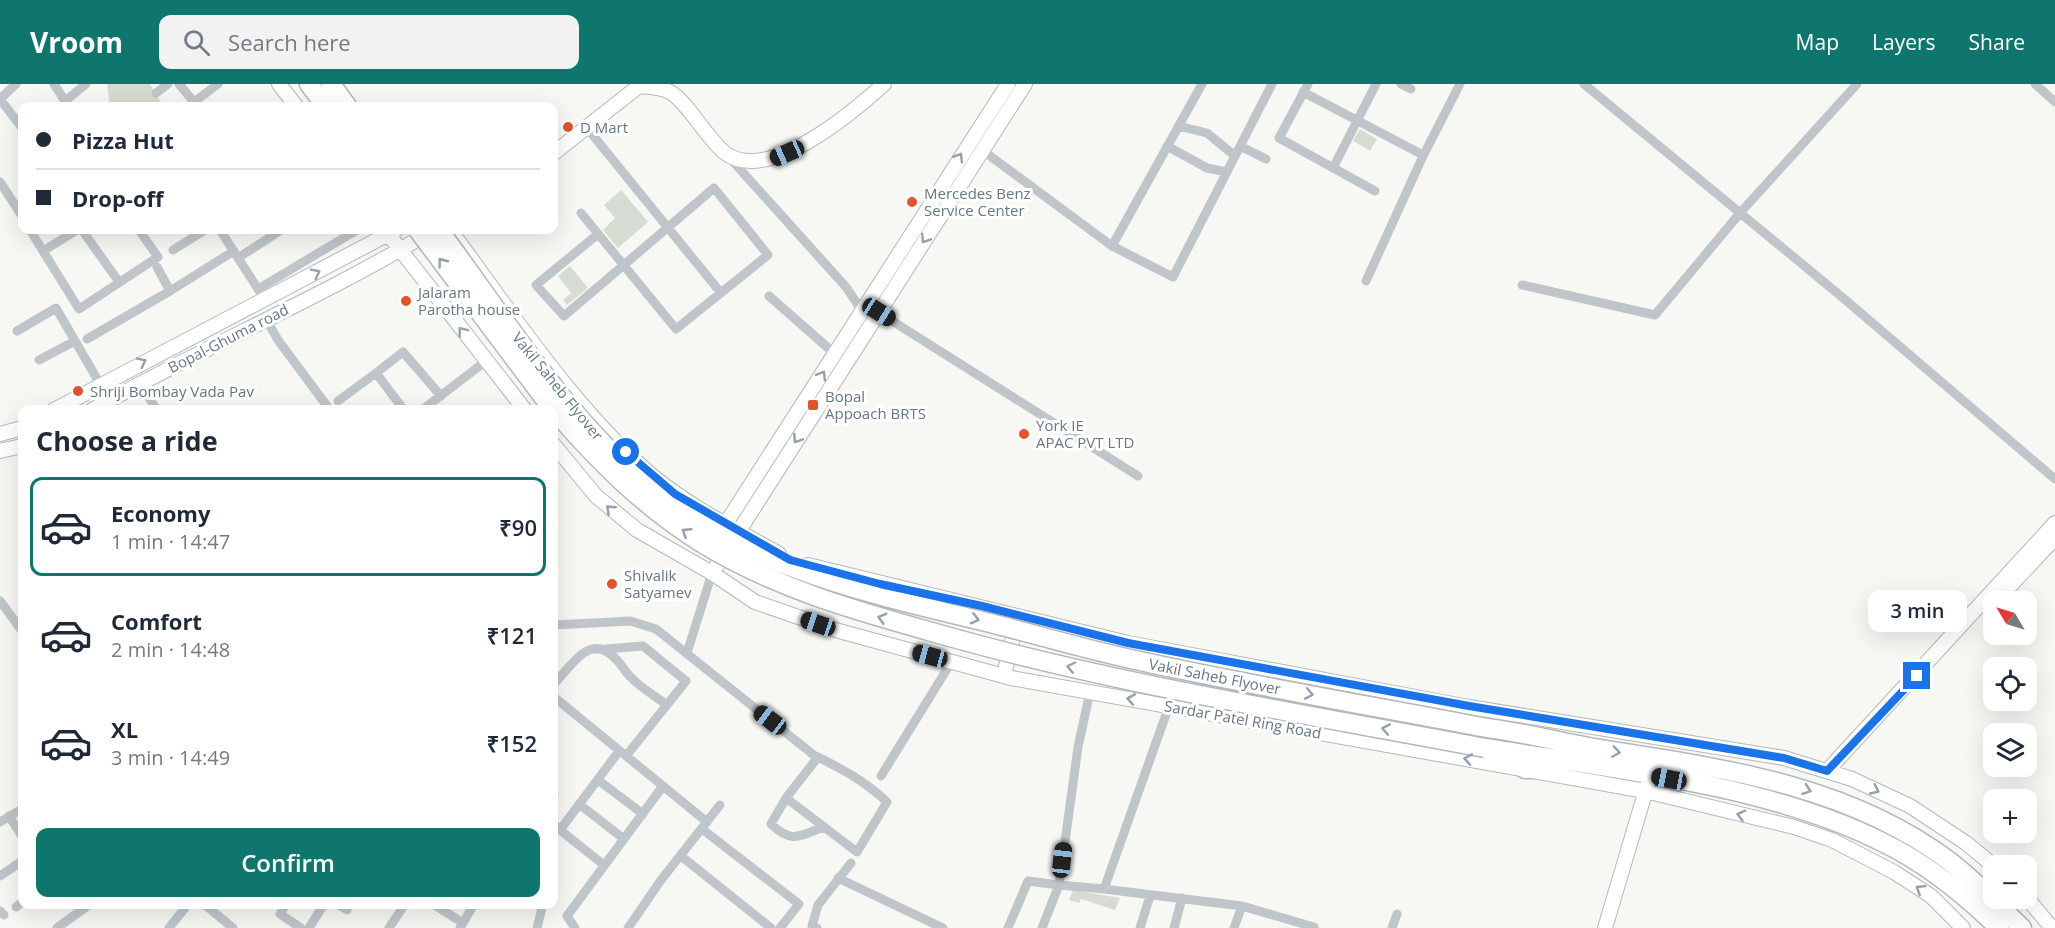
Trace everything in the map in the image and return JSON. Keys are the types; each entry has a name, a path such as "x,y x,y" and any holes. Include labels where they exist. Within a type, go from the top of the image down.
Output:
{"highway":[{"path":"309,84 323,102"},
{"path":"330,84 344,102"},
{"name":"Vakil Saheb Flyover","path":"421,234 549,405"},
{"name":"Vakil Saheb Flyover","path":"440,234 563,397 608,449 645,483 681,510 754,553 834,584 1138,661 1492,729"},
{"name":"Vakil Saheb Flyover","path":"558,415 612,474 658,514 705,544 776,583 830,603 1005,653 1491,753"},
{"path":"1492,729 1697,763 1791,784 1845,803 1898,828 1948,860 2022,928"},
{"name":"Sardar Patel Ring Road","path":"1491,753 1617,770 1648,784 1726,790 1830,818 1884,842 1935,874 1974,903 1999,928"},
{"path":"1525,769 1617,770"}],"street":[{"path":"16,84 0,99 18,123"},
{"path":"54,84 65,101 86,84"},
{"path":"156,93 168,84"},
{"path":"179,84 193,102"},
{"path":"197,102 218,84"},
{"path":"279,84 293,102"},
{"path":"339,84 352,102"},
{"path":"726,154 746,161 772,159 801,146 864,102 884,84"},
{"path":"687,653 712,573 732,527 835,354 1008,84"},
{"path":"698,565 732,527 879,312 1025,84"},
{"path":"1112,246 1202,84"},
{"path":"982,150 1112,246 1173,277 1272,84"},
{"path":"1333,168 1376,84"},
{"path":"1401,84 1411,89"},
{"path":"1366,281 1423,155 1460,84"},
{"path":"1584,84 2055,479"},
{"path":"1522,285 1655,315 1740,213 1857,84"},
{"path":"2035,84 2055,102"},
{"path":"558,150 639,86 661,86 672,92 846,287 862,311"},
{"path":"1375,191 1280,138 1306,88 1357,121 1423,155"},
{"path":"1178,126 1207,133 1235,156"},
{"path":"587,128 721,293"},
{"path":"1167,146 1201,165 1227,172"},
{"path":"1240,146 1266,159"},
{"path":"0,182 18,210"},
{"path":"581,213 624,263 676,329 768,255 714,188 624,263 564,316 536,285 598,234"},
{"path":"32,234 79,309 158,257 142,234"},
{"path":"43,251 71,234"},
{"path":"85,234 119,282"},
{"path":"173,250 199,234"},
{"path":"223,234 262,294"},
{"path":"87,339 274,234"},
{"path":"262,294 351,234"},
{"path":"63,405 262,294 383,234"},
{"path":"391,234 400,250 521,405"},
{"name":"Bopal-Ghuma road","path":"101,405 139,383 430,234"},
{"path":"453,234 534,342 626,452 675,494 790,560 880,584 1128,643 1501,711 1784,758 1852,779 1910,806 1983,857"},
{"path":"157,267 170,291"},
{"path":"769,296 835,354"},
{"path":"17,331 56,308 100,384"},
{"path":"879,312 1138,476"},
{"path":"266,319 278,340 326,405"},
{"path":"39,360 75,341"},
{"path":"338,401 404,352 441,396"},
{"path":"429,405 486,361"},
{"path":"376,373 398,405"},
{"path":"139,383 154,405"},
{"path":"0,434 18,429"},
{"path":"0,451 18,447"},
{"name":"Sardar Patel Ring Road","path":"558,450 581,480 622,520 712,573 755,602 840,632 1004,675 1090,692 1168,706 1491,753 1525,769 1648,784 1832,840 1894,872 1931,896 1963,928"},
{"path":"1831,772 2055,523"},
{"path":"2004,591 2055,538"},
{"path":"0,601 18,626"},
{"path":"1831,772 1983,613"},
{"path":"1004,675 1018,615"},
{"path":"558,626 630,621 656,629 818,757 867,783 887,802 857,852 786,798"},
{"path":"558,680 584,653 594,649 643,646 686,681 558,826"},
{"path":"606,649 620,660 624,670 667,705"},
{"path":"881,776 952,662"},
{"path":"1042,928 1059,885 1078,747 1090,692"},
{"path":"558,700 663,786 704,825 799,904 780,928"},
{"path":"1104,889 1168,706"},
{"path":"1492,729 1501,711"},
{"path":"1576,744 1582,724"},
{"path":"818,757 774,814 771,824 784,837 794,838 824,827"},
{"path":"598,780 643,814"},
{"path":"1605,928 1648,784"},
{"path":"575,928 567,916 663,786"},
{"path":"579,804 624,839"},
{"path":"628,928 720,805"},
{"path":"0,822 18,811"},
{"path":"9,816 18,830"},
{"path":"558,828 604,865"},
{"path":"681,855 771,928"},
{"path":"817,928 812,926 818,905 851,863"},
{"path":"0,876 18,864"},
{"path":"838,878 943,928"},
{"path":"1008,928 1029,881 1242,906 1314,927"},
{"path":"1140,928 1150,896"},
{"path":"1174,928 1182,898"},
{"path":"1234,928 1242,906"},
{"path":"57,928 83,909"},
{"path":"169,928 184,909"},
{"path":"210,909 233,928"},
{"path":"283,909 280,914 301,928"},
{"path":"309,928 321,909"},
{"path":"389,928 402,909"},
{"path":"440,909 462,925 471,909"},
{"path":"537,928 542,909"},
{"path":"2036,909 2052,928"},
{"path":"1392,928 1397,914"}],"shaded area":[{"path":"107,84 150,84 161,102 109,102"},
{"path":"1360,129 1377,139 1370,151 1353,141"},
{"path":"621,190 648,222 618,248 603,230 615,218 604,205"},
{"path":"570,266 588,288 567,305 563,300 571,293 558,276"},
{"path":"1073,890 1120,898 1115,910 1081,899 1079,903 1069,900"}],"place":[{"name":"D Mart","path":"568,127"},
{"name":"Mercedes Benz Service Center","path":"912,202"},
{"name":"Jalaram Parotha house","path":"406,301"},
{"name":"Shriji Bombay Vada Pav","path":"78,391"},
{"name":"Bopal Appoach BRTS","path":"813,405"},
{"name":"York IE APAC PVT LTD","path":"1024,434"},
{"name":"Shivalik Satyamev","path":"612,584"}],"route":[{"path":"626,452 675,494 790,560 880,584 982,606 1128,643 1469,706 1658,735 1784,758 1827,771 1917,676"}]}
